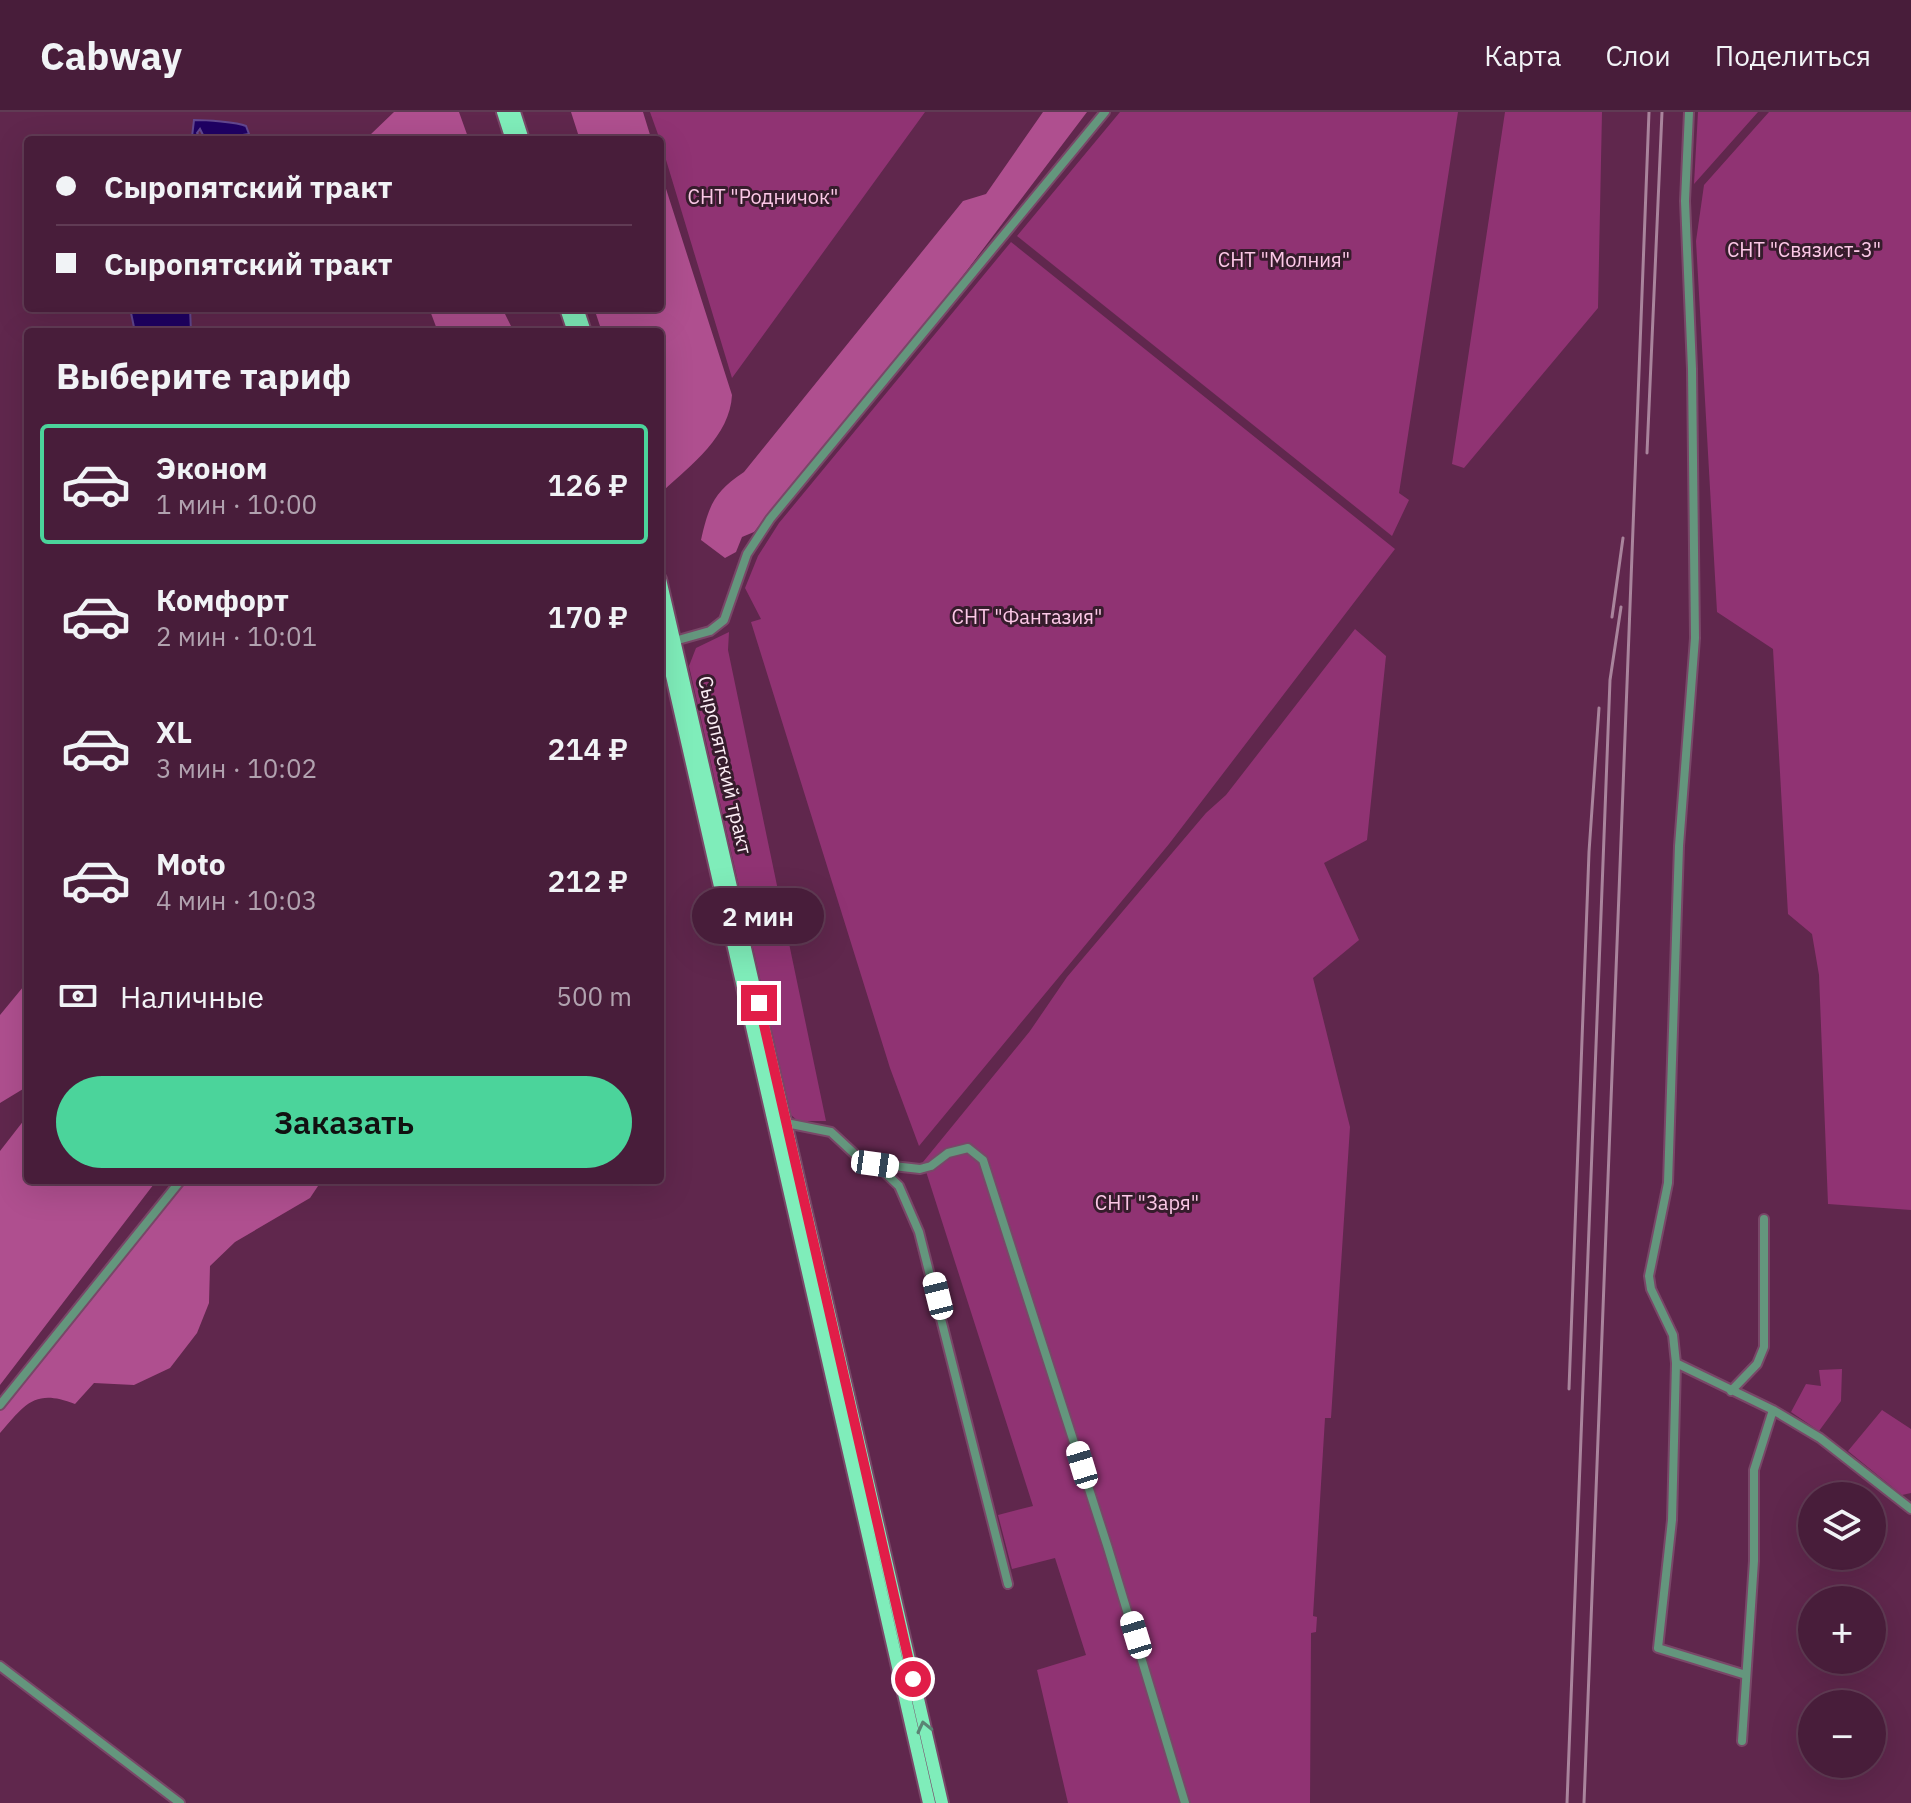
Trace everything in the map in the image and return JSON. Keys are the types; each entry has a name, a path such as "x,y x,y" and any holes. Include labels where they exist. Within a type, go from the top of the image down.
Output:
{"main road":[{"path":"503,112 511,136"},
{"path":"514,112 522,136"},
{"name":"Сыропятский тракт","path":"664,614 667,641 929,1803"},
{"name":"Сыропятский тракт","path":"667,641 786,1123 942,1803"}],"street":[{"path":"667,641 710,631 724,620 747,554 770,519 1105,112"},
{"path":"1689,112 1685,201 1692,369 1695,638 1679,846 1668,1183 1649,1276 1651,1289 1673,1335 1676,1363 1672,1520 1658,1648 1746,1675"},
{"path":"786,1123 831,1132 859,1158 875,1164 920,1169 931,1166 948,1153 968,1148 983,1160 1108,1548 1185,1803"},
{"path":"875,1164 899,1186 919,1232 1008,1584"},
{"path":"0,1405 178,1184"},
{"path":"1731,1391 1757,1364 1764,1347 1764,1219"},
{"path":"1676,1363 1773,1410 1820,1438 1911,1509"},
{"path":"1742,1741 1754,1561 1754,1470 1773,1410"},
{"path":"0,1666 180,1803"}],"green space":[{"name":"СНТ \"Родничок\"","path":"650,112 925,112 732,378 664,153 664,136 659,136"},
{"name":"СНТ \"Молния\"","path":"1120,112 1458,112 1399,493 1409,500 1392,536 1017,236"},
{"path":"1505,112 1602,112 1598,308 1464,468 1452,464"},
{"path":"1698,112 1758,112 1694,184"},
{"name":"СНТ \"Связист-3\"","path":"1769,112 1911,112 1911,1210 1828,1204 1819,975 1812,934 1788,914 1773,649 1717,612 1696,241 1704,185"},
{"name":"СНТ \"Фантазия\"","path":"1011,242 1395,549 1169,844 919,1146 890,1068 751,622 761,619 745,588 758,556 779,523"},
{"name":"СНТ \"Заря\"","path":"1355,629 1386,656 1367,840 1324,863 1359,940 1313,978 1350,1127 1331,1418 1325,1418 1313,1616 1317,1617 1316,1632 1311,1633 1310,1803 1068,1803 1037,1670 1086,1655 1055,1558 1012,1569 998,1515 1033,1506 923,1162 1030,1031 1067,977 1206,813 1226,795"},
{"path":"729,632 728,650 826,1121 798,1121 791,1115 689,666 696,648"},
{"path":"1842,1369 1841,1401 1819,1431 1791,1412 1806,1384 1821,1386 1819,1370"},
{"path":"1882,1410 1911,1429 1911,1493 1902,1495 1848,1451"}],"shaded area":[{"path":"394,112 459,112 468,136 370,136"},
{"path":"571,112 643,112 650,136 579,136"},
{"path":"1043,112 1087,112 949,294 754,532 742,537 736,552 725,558 701,540 710,508 719,493 744,472 963,201 986,194"},
{"path":"194,120 246,126 249,134 204,136 200,129 197,133 199,136 192,136"},
{"path":"664,182 732,395 730,410 717,437 664,490 664,328 601,328 595,312 664,312"},
{"path":"131,312 190,312 191,328 134,328"},
{"path":"430,312 506,312 512,328 436,328"},
{"path":"24,986 24,1088 0,1103 0,1015"},
{"path":"24,1120 24,1184 154,1184 0,1385 0,1151"},
{"path":"179,1184 319,1184 310,1198 235,1242 210,1266 209,1303 197,1333 170,1368 134,1385 94,1383 75,1404 61,1399 40,1398 24,1407 0,1433 0,1407"}],"railway":[{"path":"1584,1803 1649,112"},
{"path":"1647,453 1662,112"},
{"path":"1612,617 1623,538"},
{"path":"1567,1803 1610,680 1621,607"},
{"path":"1569,1389 1589,852 1599,708"}],"route":[{"path":"759,1003 913,1679"}]}
